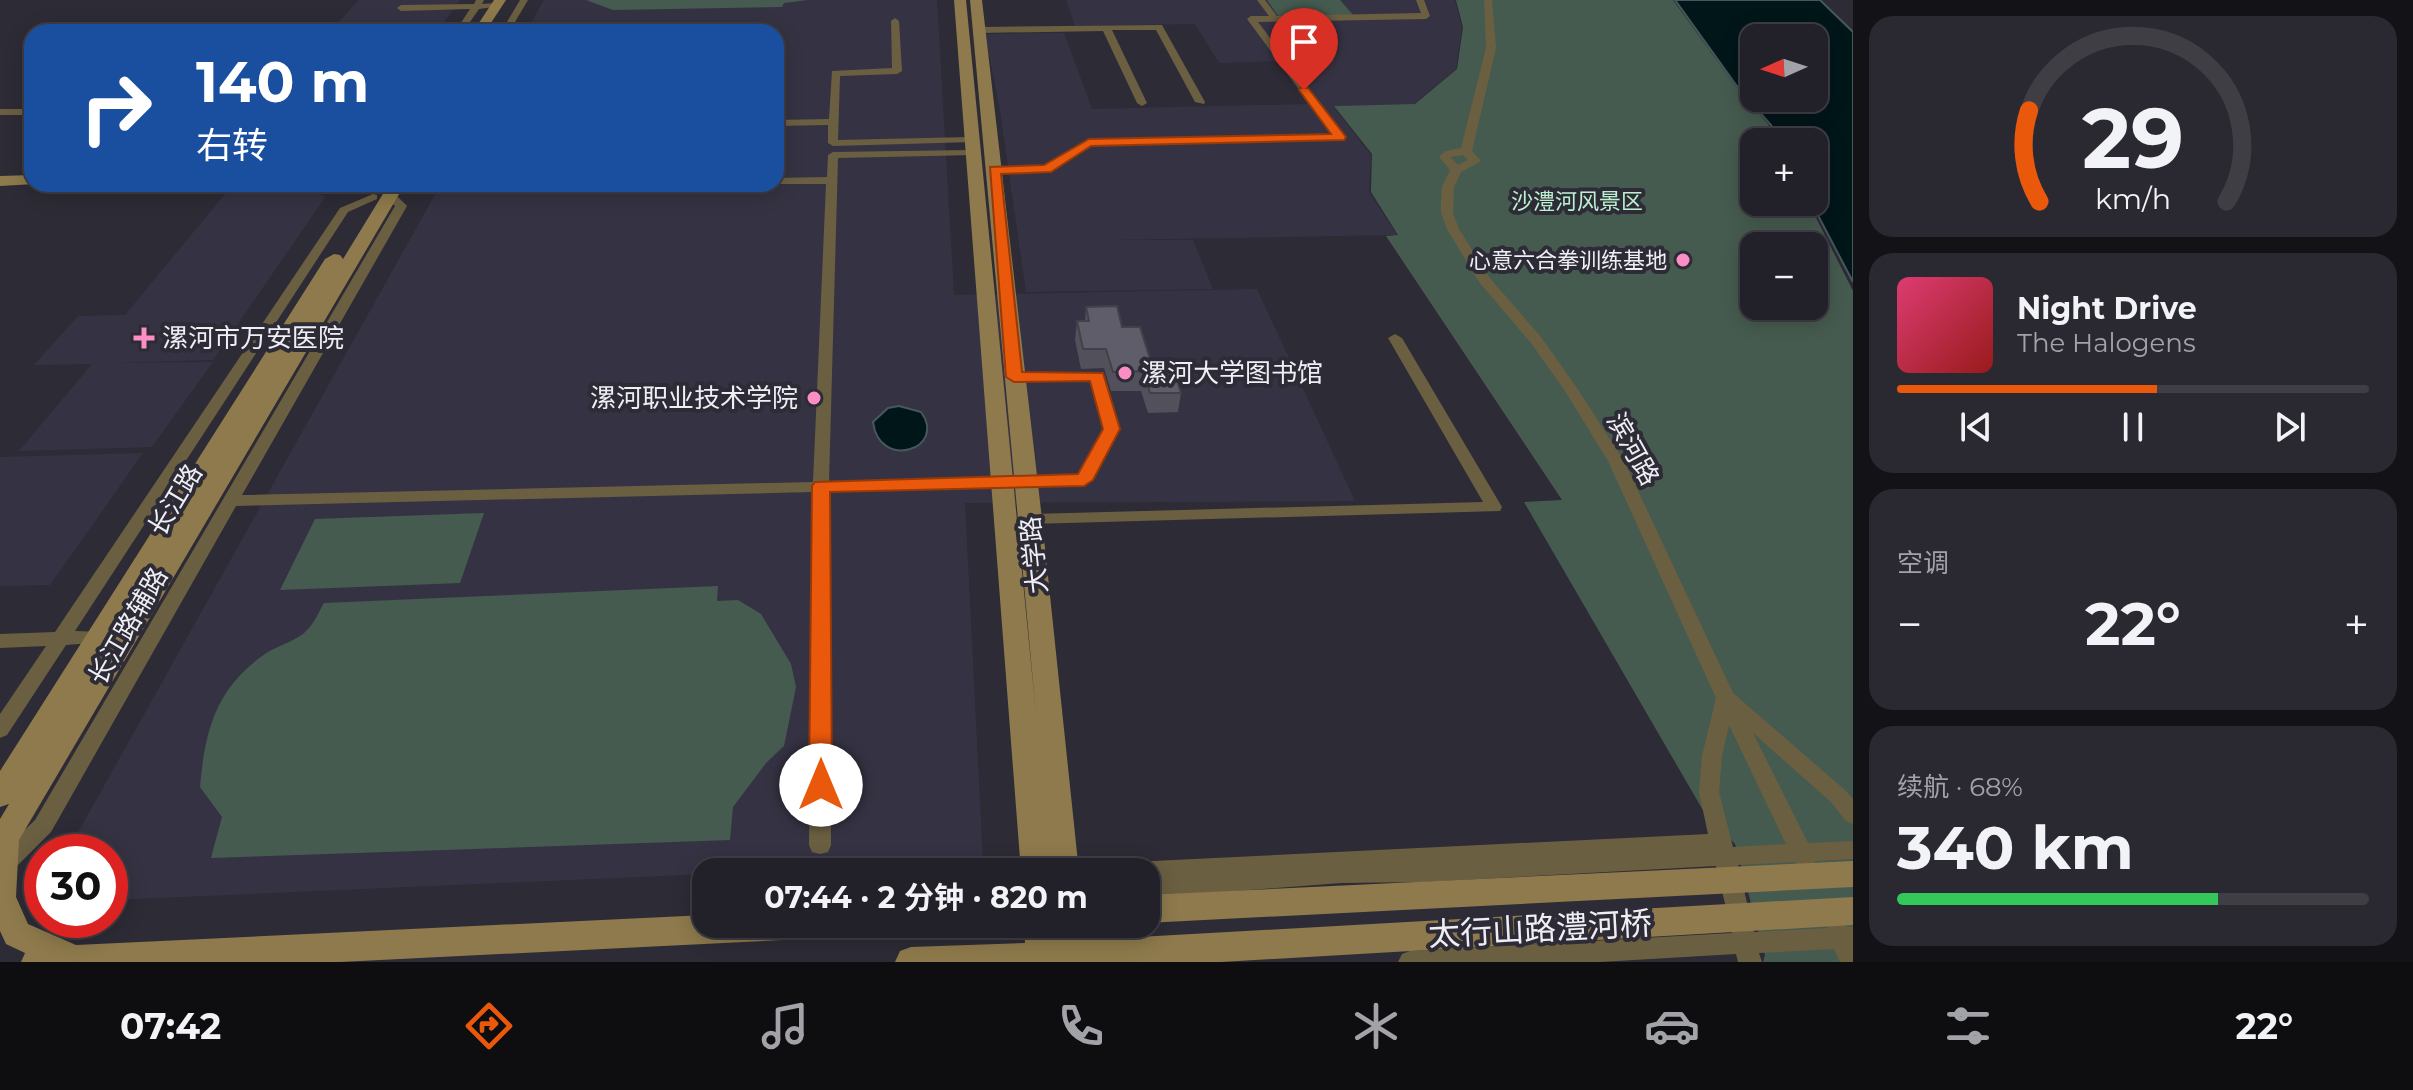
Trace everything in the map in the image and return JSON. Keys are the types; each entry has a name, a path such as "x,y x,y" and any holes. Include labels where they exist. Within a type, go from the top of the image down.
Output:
{"main road":[{"path":"496,24 511,0"},
{"name":"大学路","path":"960,0 1035,858"},
{"name":"大学路","path":"976,0 1031,519 1063,858"},
{"path":"484,24 498,3"},
{"path":"0,181 24,180"},
{"name":"长江路","path":"0,795 97,637 385,192"},
{"name":"长江路","path":"1,855 385,192"},
{"path":"1,855 1,897 17,934 73,960"},
{"name":"太行山路澧河桥","path":"1160,908 1807,864 1853,874"},
{"name":"太行山路澧河桥","path":"911,962 1844,924"},
{"path":"37,962 692,930"},
{"path":"1051,938 1064,954"}],"street":[{"path":"510,24 524,0"},
{"path":"1261,0 1275,19"},
{"path":"994,170 1046,169 1089,142 1340,137 1251,19 1426,16 1420,0"},
{"name":"滨河路","path":"1488,0 1491,48 1466,151 1475,161 1456,170 1448,187 1447,213 1453,229 1484,279 1536,340 1616,461 1807,864"},
{"path":"465,24 479,3"},
{"path":"401,8 498,3"},
{"path":"820,845 821,486 835,73 897,71 895,21"},
{"path":"979,30 1159,27 1200,102"},
{"path":"1106,28 1142,103"},
{"path":"0,112 24,112"},
{"path":"784,123 834,122"},
{"path":"833,149 971,146"},
{"path":"784,181 833,180"},
{"name":"长江路辅路","path":"0,730 344,210 382,192"},
{"name":"长江路辅路","path":"1,855 43,826 401,206 388,192"},
{"path":"1031,519 1494,507 1395,338"},
{"path":"231,501 1084,480 1111,429 1097,376 1014,377"},
{"path":"0,641 97,637"},
{"path":"1750,962 1709,792 1712,756 1726,698 1838,796 1853,815"},
{"path":"1160,871 1724,849"},
{"name":"太行山路澧河桥","path":"1160,887 1341,873 1424,872 1724,849 1807,864 1853,850"},
{"path":"1844,924 1852,962"},
{"name":"太行山路澧河桥","path":"1410,962 1844,924"}],"shaded area":[{"path":"359,0 460,0 444,22 337,24"},
{"name":"漯河职业技术学院","path":"544,0 937,0 954,295 1257,289 1355,501 965,503 983,858 692,858 692,875 128,899 128,834 77,834 437,192 784,192 784,24 530,24"},
{"path":"1066,0 1455,0 1462,27 1456,69 1414,104 1333,106 1371,155 1369,192 1397,235 1105,240 1193,240 1213,289 1026,292 1000,110 985,34 1064,33 1092,109 1308,104 1277,61 1219,63 1195,24 1075,26"},
{"path":"1675,0 1820,0 1853,32 1853,282 1818,216 1828,216 1828,128 1773,128 1759,112 1828,112 1828,24 1740,24 1740,90"},
{"path":"313,192 326,196 213,360 106,363 213,362 152,447 19,451 92,364 34,365 78,316 125,315 225,194"},
{"path":"899,406 921,412 927,425 926,436 909,449 898,450 887,446 878,437 873,422 888,408"},
{"path":"143,453 50,585 0,586 0,457"}],"green space":[{"path":"586,0 808,0 784,3 782,7 613,10"},
{"path":"1267,0 1340,0 1354,16 1279,17"},
{"name":"沙澧河风景区","path":"1456,0 1673,0 1740,91 1740,112 1758,112 1770,128 1740,128 1740,216 1815,216 1823,232 1740,232 1740,320 1828,320 1828,242 1853,291 1853,962 1763,962 1765,955 1735,844 1704,812 1524,502 1562,500 1386,236 1398,235 1371,192 1372,154 1334,106 1415,104 1457,69 1463,27"},
{"path":"484,513 460,583 280,590 315,519"},
{"path":"718,586 717,601 738,600 761,614 791,664 796,687 784,746 766,763 733,807 730,840 211,858 222,817 200,787 205,747 216,712 224,696 248,667 304,633 324,603"}],"building":[{"path":"1117,306 1122,327 1140,327 1150,359 1170,359 1181,393 1150,393 1144,371 1113,372 1106,349 1083,349 1077,321 1089,321 1086,307"}],"place":[{"name":"心意六合拳训练基地","path":"1683,260"},
{"name":"漯河市万安医院","path":"144,338"},
{"name":"漯河大学图书馆","path":"1125,373"},
{"name":"漯河职业技术学院","path":"814,398"}],"route":[{"path":"821,785 821,486 1084,480 1111,429 1097,376 1014,377 994,170 1046,169 1089,142 1340,137 1304,90"}]}
